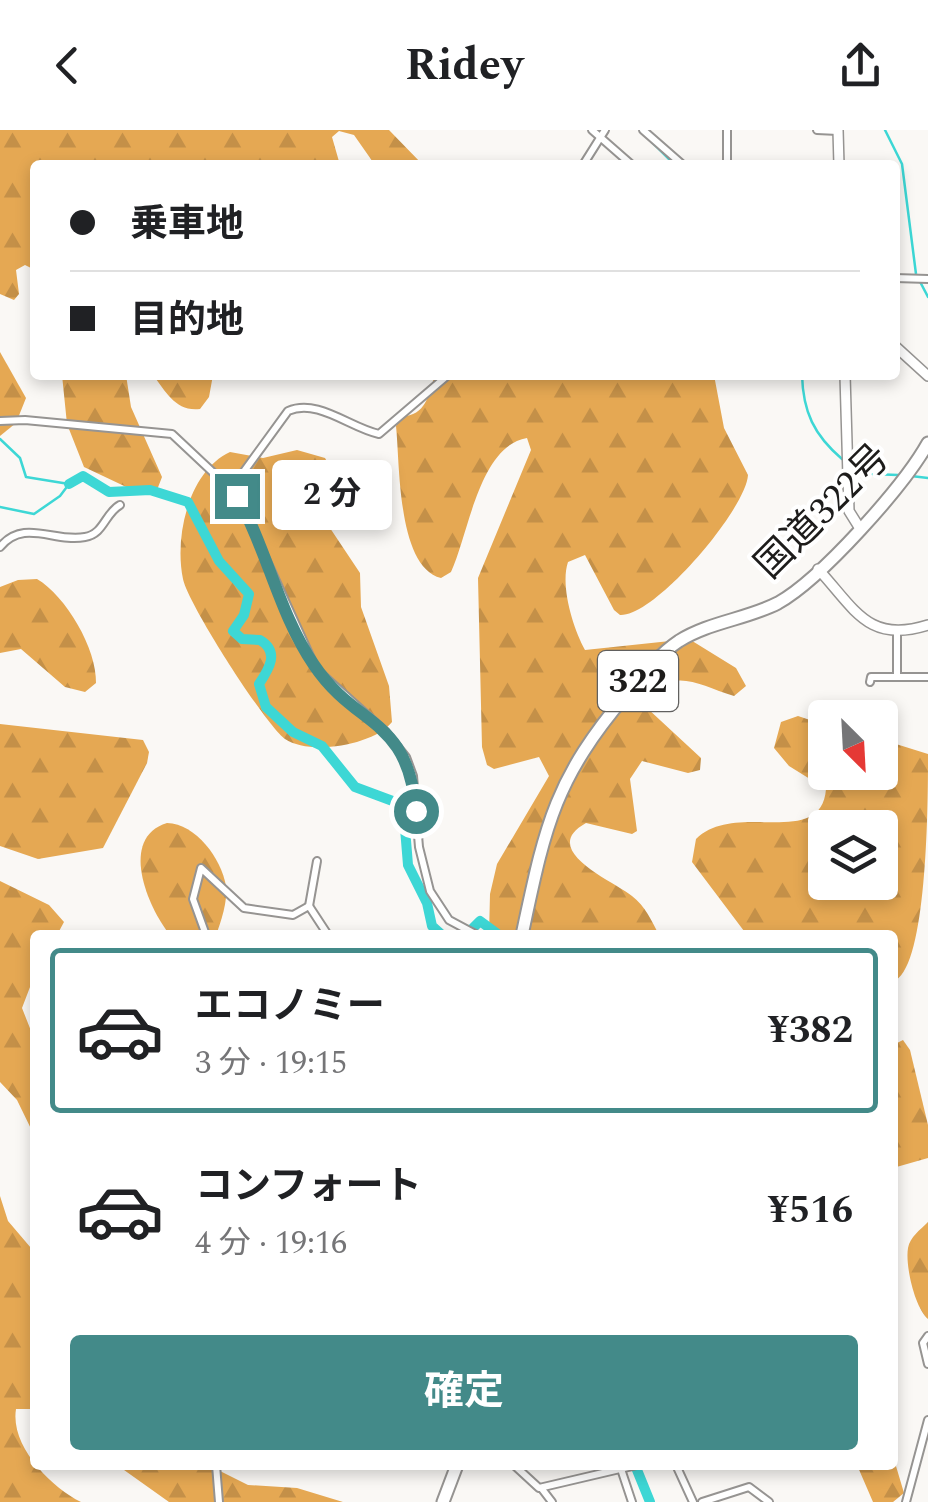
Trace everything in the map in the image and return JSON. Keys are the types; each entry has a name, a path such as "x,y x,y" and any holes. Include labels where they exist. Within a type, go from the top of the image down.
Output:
{"highway":[{"name":"国道322号","path":"523,930 550,813 589,738 672,646 701,630 775,604 818,569 900,484 928,443"},
{"path":"443,1502 456,1470"}],"street":[{"path":"592,130 626,160"},
{"path":"586,160 605,130"},
{"path":"643,130 677,160"},
{"path":"727,130 728,160"},
{"path":"817,130 838,131 839,160"},
{"path":"900,278 928,279"},
{"path":"900,351 928,376"},
{"path":"237,496 237,482 288,411 298,407 314,410 379,434 442,380"},
{"path":"845,380 849,511 859,527"},
{"path":"0,422 25,420 172,434 237,496 316,669 386,732 406,757 413,776 419,847 430,891 449,920 468,930"},
{"path":"0,547 28,530 86,538 100,530 120,505"},
{"path":"818,569 866,622 897,633 928,625"},
{"path":"897,633 897,675"},
{"path":"870,682 871,676 928,677"},
{"path":"316,861 310,906 325,930"},
{"path":"204,930 193,899 200,868 244,908 293,915 310,906"},
{"path":"928,1336 924,1343 928,1364"},
{"path":"906,1502 928,1420"},
{"path":"216,1470 219,1502"},
{"path":"520,1470 552,1502"},
{"path":"541,1488 617,1470"},
{"path":"621,1470 632,1502"},
{"path":"678,1470 692,1502"},
{"path":"702,1502 748,1487 756,1488 769,1502"}],"green space":[{"path":"0,130 389,130 418,160 372,160 354,135 339,131 332,137 339,160 30,160 30,268 25,265 16,270 19,294 14,300 0,294"},
{"path":"0,352 26,398 16,423 0,436"},
{"path":"63,380 127,380 131,407 162,477 157,490 139,493 84,467 67,424"},
{"path":"157,380 212,380 209,397 200,409 172,400"},
{"path":"433,380 715,380 724,428 748,475 732,512 716,535 654,599 620,615 585,555 568,562 566,572 569,607 585,650 689,639 736,668 746,686 734,696 687,681 666,683 656,689 646,699 647,708 701,758 700,770 688,773 642,761 630,779 637,831 632,834 586,823 573,833 570,844 574,854 637,900 656,930 489,930 490,894 497,864 549,776 539,757 494,769 487,765 482,747 478,578 531,450 527,438 511,444 497,457 478,493 451,572 441,578 427,570 416,555 408,535 400,488 396,426 401,417 416,412 428,398"},
{"path":"297,450 325,458 333,472 323,508 330,528 360,573 361,607 389,686 392,722 371,737 341,746 296,744 275,729 212,637 183,579 183,525 204,474 230,452 263,458"},
{"path":"37,579 69,610 85,640 96,683 85,692 65,687 21,649 0,653 0,587 18,580"},
{"path":"798,716 808,719 808,778 789,766 774,748 781,722"},
{"path":"0,724 143,740 149,752 147,763 103,848 38,859 0,846"},
{"path":"898,745 928,754 920,911 907,967 898,978 898,930 743,930 692,862 696,839 713,828 808,817 808,900 898,900 898,810 817,810 826,790 898,790"},
{"path":"167,823 178,825 197,836 213,854 226,892 218,930 167,930 162,923 146,892 142,874 144,843 152,831"},
{"path":"0,881 49,905 64,922 60,930 30,930 30,987 22,1008 30,1028 30,1127 17,1100 0,1082"},
{"path":"903,1040 910,1050 928,1125 928,1158 898,1167 898,1042"},
{"path":"0,1196 8,1221 30,1247 30,1409 16,1409 19,1437 30,1457 30,1470 40,1470 81,1502 0,1502"},
{"path":"928,1222 928,1319 915,1296 907,1256 911,1240"},
{"path":"124,1470 218,1470 248,1485 297,1488 343,1502 169,1502"},
{"path":"859,1470 897,1470 904,1493 893,1502 873,1502"}],"waterway":[{"path":"885,130 902,164 916,274 928,297"},
{"path":"652,142 670,160"},
{"path":"803,380 812,422 842,459"},
{"path":"0,439 20,458 26,477 69,484 60,496 34,514 0,507"},
{"path":"849,462 871,474 898,475"},
{"path":"69,484 83,476 109,492 150,490 188,502 219,561 249,594 244,615 233,631 242,639 260,640 270,650 269,667 259,684 266,707 293,732 322,746 355,787 398,803 404,816 408,865 436,930"},
{"path":"911,476 928,478"},
{"path":"471,930 480,921 492,930"},
{"path":"637,1470 650,1502"}],"route":[{"path":"237,496 316,669 386,732 406,757 413,776 416,811"}]}
